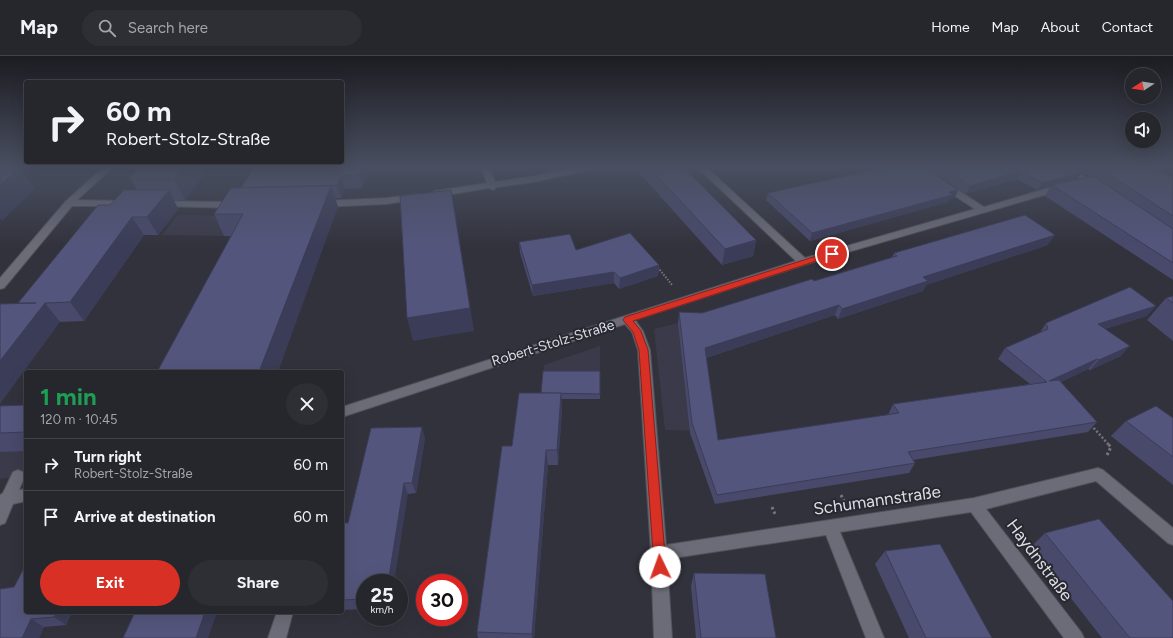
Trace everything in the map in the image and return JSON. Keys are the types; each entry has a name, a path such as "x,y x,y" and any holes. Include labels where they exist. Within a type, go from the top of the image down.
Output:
{"street":[{"path":"0,285 69,203 80,193"},
{"path":"315,204 386,201 446,193"},
{"path":"729,193 803,262"},
{"path":"957,193 982,209"},
{"name":"Robert-Stolz-Straße","path":"344,411 803,262 1040,193"},
{"path":"69,203 138,204"},
{"path":"154,204 247,205"},
{"path":"628,320 637,331 644,350 659,553 663,638"},
{"path":"1098,474 1173,538"},
{"name":"Schumannstraße","path":"659,553 974,505 1098,474"},
{"path":"0,518 4,499 18,476"},
{"path":"4,499 24,495"},
{"name":"Haydnstraße","path":"974,505 1075,638"},
{"path":"830,526 875,638"},
{"path":"277,638 284,614"}],"path":[{"path":"655,263 685,301"},
{"path":"1090,424 1111,448 1098,474"}],"shaded area":[{"path":"178,215 239,216 226,236 162,235"},
{"path":"678,323 698,323 713,431 665,430 654,329"},
{"path":"600,346 600,399 542,399 544,365"},
{"path":"24,424 24,475 0,479 0,425"}],"building":[{"path":"121,193 166,193 147,217 132,217 70,302 45,303 0,361 0,304 36,303 18,303 98,205 110,205"},
{"path":"228,193 328,193 260,370 158,370 243,214 214,214"},
{"path":"424,193 452,193 470,308 407,318 400,196"},
{"path":"673,193 709,193 756,240 725,249"},
{"path":"768,193 950,193 952,195 812,233"},
{"path":"1065,193 1119,193 1173,229 1173,263"},
{"path":"1138,193 1173,193 1173,216"},
{"path":"1025,215 1055,235 923,277 928,281 842,309 839,305 705,348 718,440 899,413 893,404 1047,382 1005,348 1048,329 1046,323 1130,287 1156,306 1098,324 1130,346 1049,381 1059,380 1097,422 908,452 915,463 717,495 692,423 679,312 702,313 812,279 814,281 897,256 894,253"},
{"path":"630,233 659,265 620,278 614,272 532,285 519,242 570,234 576,250"},
{"path":"1173,296 1173,303 1166,298"},
{"path":"543,371 600,371 600,394 541,393"},
{"path":"519,393 561,393 557,450 546,450 532,634 477,632 502,446 512,446"},
{"path":"24,405 24,432 0,433 0,406"},
{"path":"1156,406 1173,418 1173,457 1126,421"},
{"path":"422,427 412,483 404,483 389,574 356,574 356,599 344,600 344,523 348,523 371,428"},
{"path":"1099,519 1173,601 1173,638 1130,638 1045,533"},
{"path":"940,544 992,638 926,638 885,551"},
{"path":"24,568 24,614 56,614 54,617 31,619 22,638 0,638 0,589 14,587"},
{"path":"694,573 765,574 776,638 701,638"},
{"path":"134,614 204,614 196,638 123,638"}],"route":[{"path":"660,567 644,350 637,331 628,320 832,254"}]}
